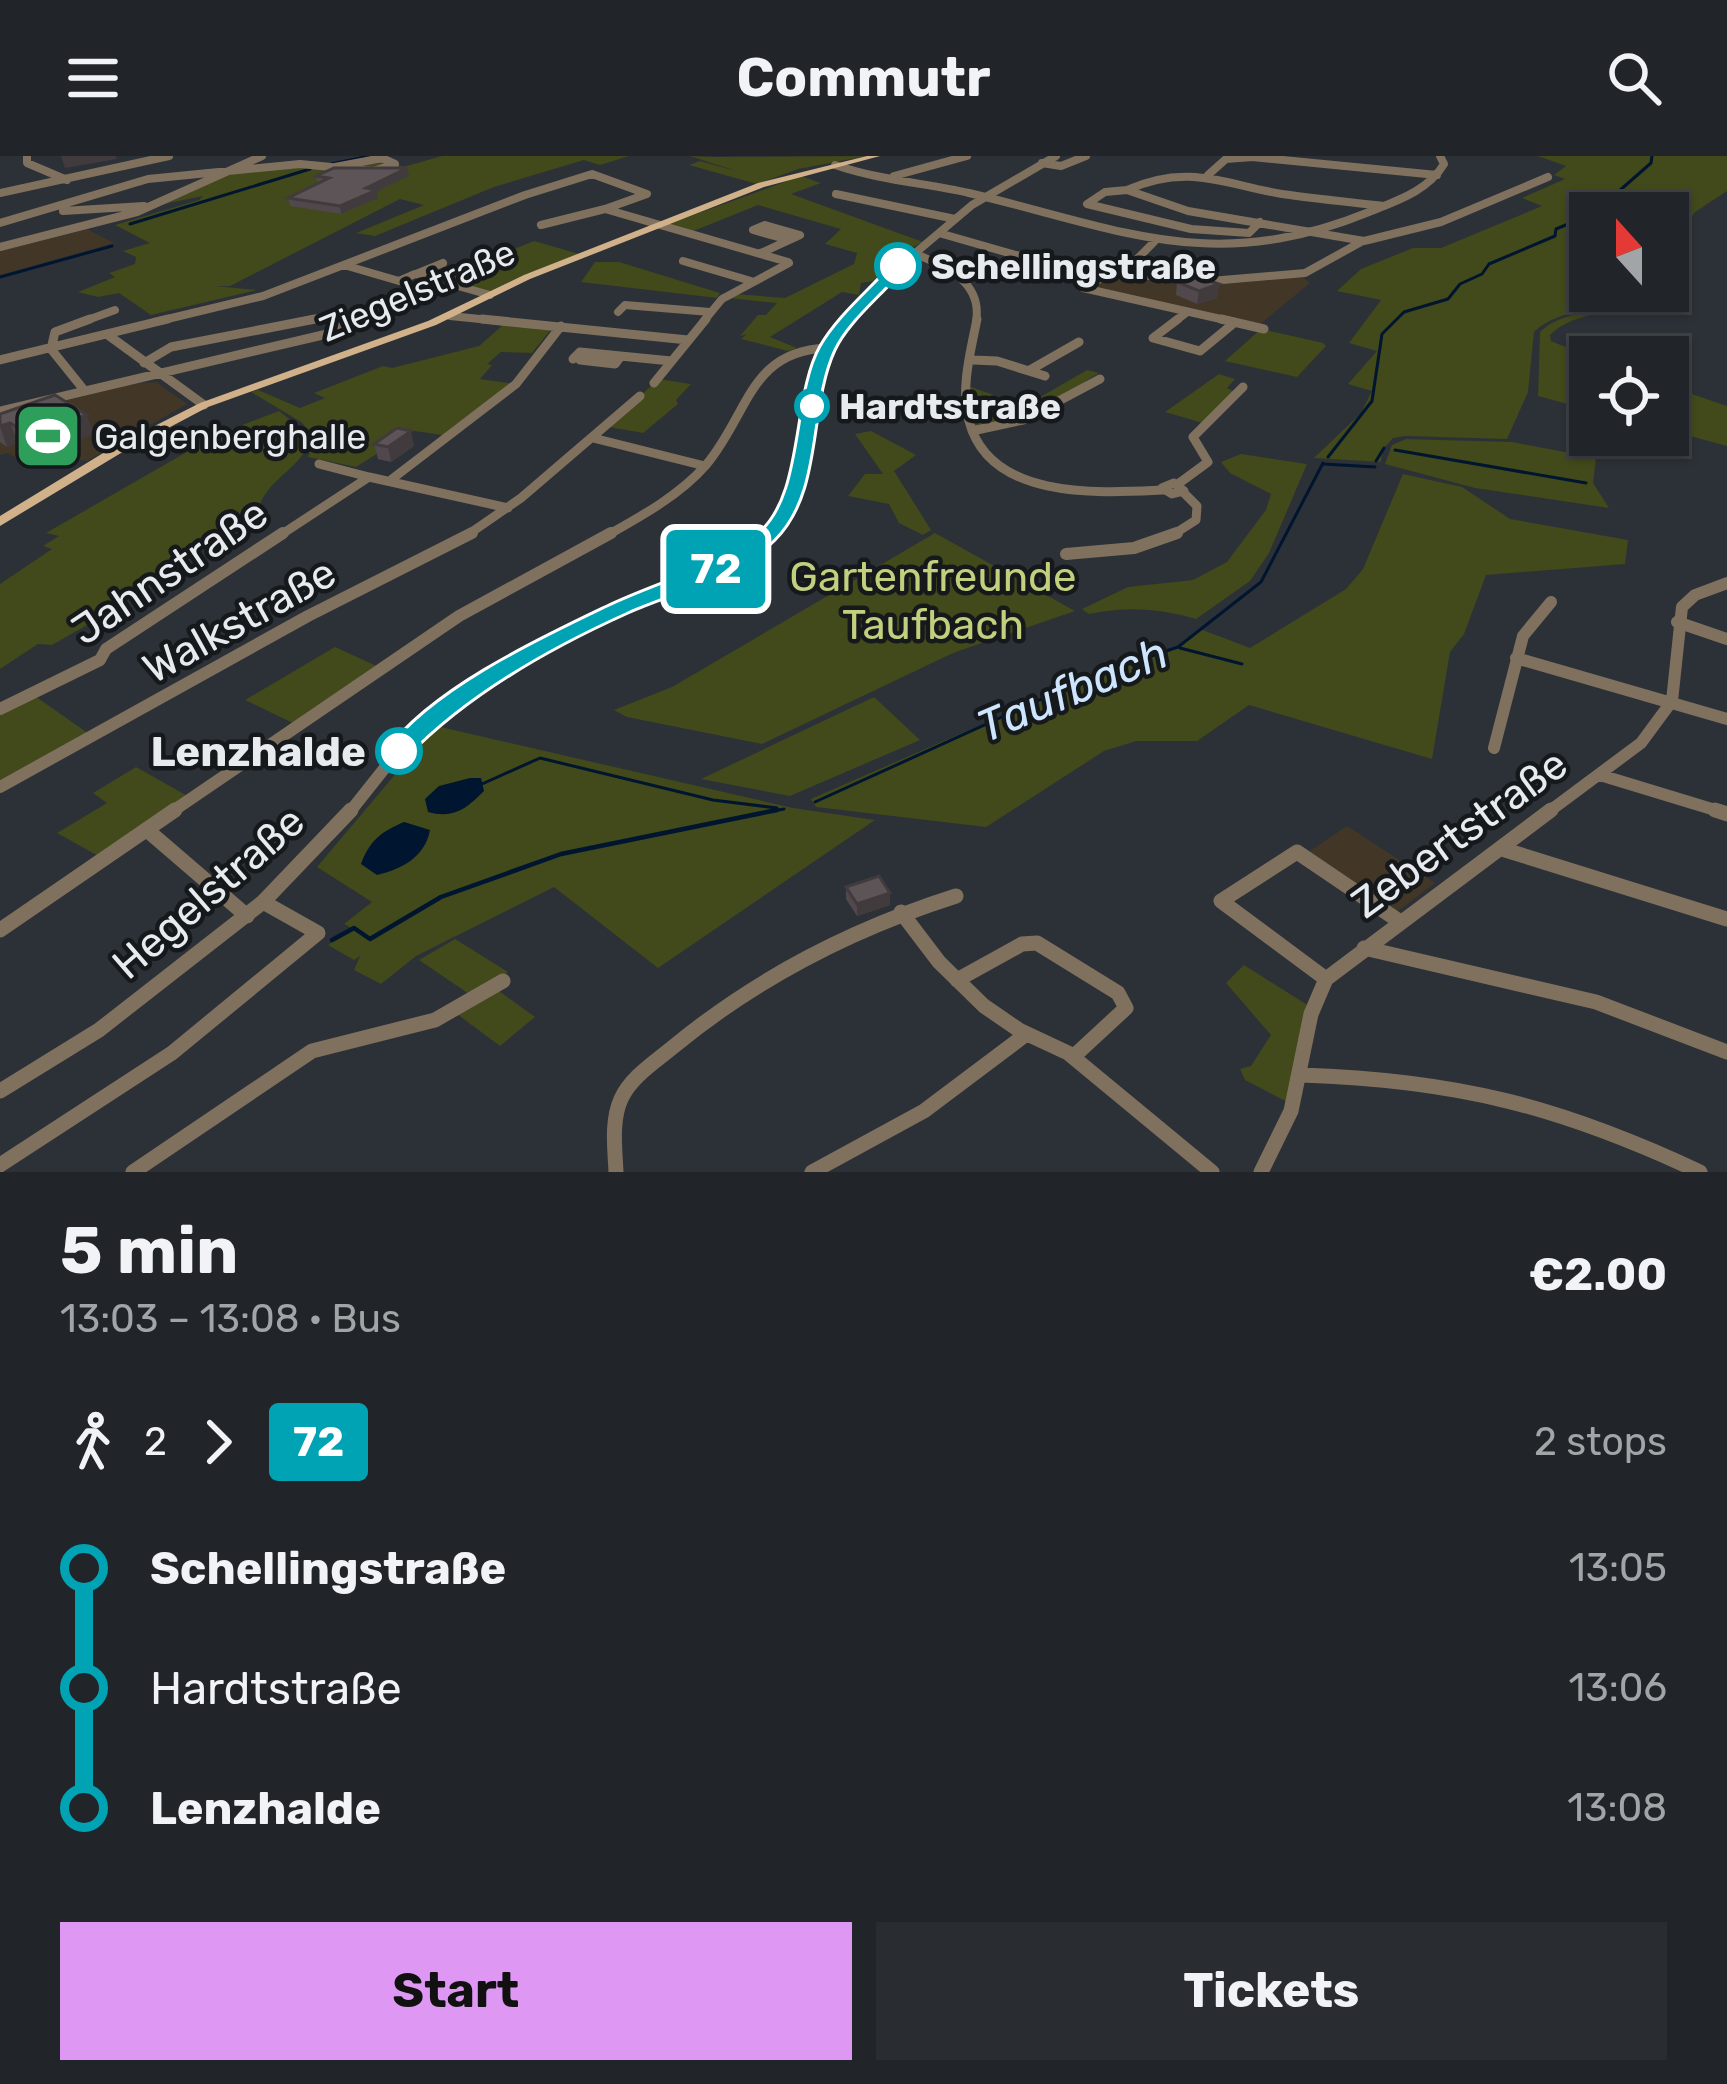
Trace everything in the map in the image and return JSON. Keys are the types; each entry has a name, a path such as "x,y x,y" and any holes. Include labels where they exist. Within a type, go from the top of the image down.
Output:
{"main road":[{"name":"Ziegelstraße","path":"0,522 116,450 204,405 450,316 490,295 761,185 876,156"}],"street":[{"path":"27,156 27,163 68,180"},
{"path":"0,193 170,156"},
{"path":"0,248 151,207 262,156"},
{"path":"887,178 967,156"},
{"name":"Hegelstraße","path":"0,1091 99,1030 247,916 374,787 403,745 454,700 590,623 725,564 768,536 789,503 827,348 913,253 985,197 1056,156"},
{"name":"Hegelstraße","path":"1041,163 1061,166 1086,156"},
{"path":"835,164 985,197 1100,232 1154,242 1240,248 1314,233 1384,206 1438,175 1444,164 1440,156"},
{"path":"1208,175 1226,160 1252,157 1438,175"},
{"path":"48,212 134,181 300,164 373,171 395,166 378,158 335,167"},
{"path":"0,360 205,312 344,265 525,194 592,174 647,194 571,218"},
{"path":"1260,221 1250,233 1217,232 1088,204 1105,192 1127,190 1147,181 1208,175 1277,193 1384,206"},
{"path":"939,233 1044,262 1198,282 1299,274 1364,241 1442,222 1548,177"},
{"path":"1127,190 1189,212 1364,241"},
{"path":"836,194 955,219"},
{"path":"0,220 48,212 151,207"},
{"path":"605,209 788,262 722,299 653,383"},
{"path":"760,254 800,235 765,225 753,230 789,240"},
{"path":"1154,242 1135,261 1083,288 1264,329"},
{"path":"913,253 947,268 973,289 979,305 968,391 972,431 994,459 1016,476 1052,488 1112,496 1163,490 1167,484 1180,488 1197,506 1196,520 1182,532 1125,550 1066,554"},
{"path":"717,271 728,266 694,256 683,261 752,282"},
{"path":"344,265 399,281 443,263 432,260"},
{"path":"420,272 490,295"},
{"path":"665,308 710,312"},
{"path":"51,349 55,332 115,310"},
{"path":"1186,313 1153,338 1200,350 1234,323"},
{"path":"0,411 322,339 337,335 342,327 331,316 171,347 144,363"},
{"path":"450,316 688,340"},
{"path":"392,479 516,384 561,326"},
{"path":"107,335 204,405"},
{"path":"1030,370 1078,342"},
{"path":"0,931 459,616 646,514 704,466 774,360 798,349 827,348"},
{"path":"51,349 84,390"},
{"path":"621,356 671,361"},
{"path":"973,360 1045,376"},
{"path":"972,431 1007,429 1100,380"},
{"path":"1180,488 1208,462 1192,443 1193,437 1243,388"},
{"name":"Walkstraße","path":"0,788 308,616 452,544 508,508 640,396"},
{"path":"593,438 704,466"},
{"path":"319,464 508,508"},
{"name":"Jahnstraße","path":"0,709 100,660 106,649 369,477"},
{"path":"1672,701 1682,607 1695,595 1727,584"},
{"path":"1494,748 1523,636 1551,602"},
{"path":"1677,622 1727,639"},
{"path":"1516,658 1727,719"},
{"name":"Zebertstraße","path":"1326,979 1641,743 1672,701"},
{"path":"1600,775 1727,814"},
{"path":"147,830 247,916"},
{"path":"1502,849 1727,919"},
{"path":"1261,1172 1276,1149 1301,1075 1309,1006 1326,979 1221,902 1297,852 1399,921"},
{"path":"616,1172 620,1102 636,1080 713,1012 806,956 901,912 956,896"},
{"path":"0,1165 172,1053 318,932 263,902"},
{"path":"901,912 925,948 988,1011 1025,1034 1052,1041 1212,1172"},
{"path":"957,980 1022,944 1037,943 1118,993 1126,1008 1073,1057"},
{"path":"1364,948 1596,1002 1727,1052"},
{"path":"134,1172 312,1052 435,1021 503,980"},
{"path":"812,1172 866,1148 955,1095 1025,1034"},
{"path":"1301,1075 1408,1080 1478,1090 1560,1113 1700,1172"}],"shaded area":[{"path":"87,229 114,243 0,275 0,251"},
{"path":"1113,274 1182,282 1300,275 1310,283 1258,326 1087,287"},
{"path":"156,382 187,404 87,461 45,454 22,462 8,453 0,455 0,413 114,385"},
{"path":"1347,826 1435,883 1398,911 1307,853"}],"green space":[{"path":"379,156 403,167 442,156 629,156 600,165 584,160 494,187 375,236 356,233 424,205 400,199 230,286 215,286 257,290 151,315 119,293 98,297 78,292 135,264 136,257 123,251 150,243 115,225 199,200 203,196 164,204 230,174 318,166"},
{"path":"690,156 867,156 798,169 757,184 689,165 700,161 736,171"},
{"path":"1538,156 1727,156 1727,191 1689,221 1689,192 1569,192 1569,312 1578,312 1534,332 1528,392 1507,439 1405,436 1393,438 1382,450 1381,462 1314,458 1361,413 1372,391 1348,384 1377,351 1349,343 1381,300 1337,291 1361,269 1413,248 1441,248 1542,206 1522,198 1565,179 1554,175 1566,166"},
{"path":"801,176 821,183 791,194 923,242 892,257 874,281 861,283 859,295 842,292 770,337 797,348 788,351 741,339 747,334 740,336 758,315 766,315 777,303 728,298 735,294 785,298 854,264 857,253 825,244 841,229 758,205 691,232 666,225"},
{"path":"534,241 579,254 488,292 442,278"},
{"path":"595,262 619,262 720,293 717,298 581,282"},
{"path":"1601,312 1572,321 1550,335 1551,341 1569,348 1569,404 1538,396 1540,332 1563,318"},
{"path":"503,325 552,328 532,353 501,352 487,364 492,365 480,379 516,384 449,436 401,429 389,446 356,467 308,457 315,437 301,422 251,392 258,390 300,408 325,398 314,393 383,366 392,368 479,346"},
{"path":"1261,329 1326,346 1297,377 1225,361"},
{"path":"1087,370 1099,373 1040,411 1008,425 972,431 968,386 1025,406"},
{"path":"1219,374 1235,379 1227,388 1237,393 1203,423 1165,412"},
{"path":"658,379 691,384 676,400 678,404 643,433 609,427"},
{"path":"1689,393 1727,406 1727,446 1689,436"},
{"path":"279,411 312,437 258,509 87,625 52,645 38,644 0,669 0,584 52,549 43,546 59,536 46,533 218,434"},
{"path":"871,431 916,455 894,471 931,530 923,535 899,523 889,504 848,496 865,474 883,474 855,434"},
{"path":"1406,439 1512,442 1596,458 1593,483 1609,508 1475,488 1385,464 1392,445"},
{"path":"1241,454 1307,464 1269,553 1250,581 1196,619 1156,610 1089,614 1082,609 1128,587 1193,580 1227,562 1266,510 1271,494 1230,473 1221,462"},
{"path":"1403,474 1462,487 1510,519 1628,540 1625,564 1486,575 1464,634 1450,652 1432,759 1249,705 1197,741 1136,741 1104,751 986,827 816,807 811,799 1090,677 1178,647 1200,629 1250,648 1346,589 1363,569"},
{"name":"Gartenfreunde Taufbach","path":"935,533 1075,611 953,653 762,744 627,717 614,710 672,687"},
{"path":"335,647 381,668 297,725 245,700"},
{"path":"35,696 89,734 0,781 0,712"},
{"path":"874,697 920,740 790,796 701,779"},
{"path":"436,726 793,808 875,820 658,968 554,887 416,956 381,984 354,970 360,956 354,960 328,945 354,929 344,924 372,902 317,867"},
{"path":"136,767 191,798 102,858 57,833 107,803 93,793"},
{"path":"455,939 508,972 475,998 419,960"},
{"path":"1244,965 1309,1006 1291,1104 1245,1080 1240,1069 1251,1066 1271,1035 1226,983"},
{"path":"496,989 535,1017 500,1046 457,1014"}],"water":[{"path":"481,778 484,791 471,803 452,813 428,812 425,799 439,786"},
{"path":"404,822 430,830 418,855 377,875 361,864 377,838"}],"building":[{"path":"334,168 407,168 366,188 377,190 340,206 288,198 329,178 316,176"},
{"path":"1195,276 1219,284 1199,291 1177,282"},
{"path":"55,395 87,415 29,435 10,423 0,426 0,414"},
{"path":"397,428 411,431 388,447 374,444"},
{"path":"879,876 890,893 857,904 846,887"}],"waterway":[{"path":"331,164 370,156"},
{"name":"Taufbach","path":"1618,192 1651,163 1652,156"},
{"path":"130,224 310,169"},
{"name":"Taufbach","path":"1328,457 1372,401 1382,334 1404,312 1448,299 1460,284 1482,274 1489,264 1555,236 1556,229 1569,224"},
{"path":"0,277 112,246"},
{"path":"1376,461 1384,448"},
{"path":"1395,450 1586,483"},
{"name":"Taufbach","path":"815,802 1090,677 1178,647 1261,582 1323,463"},
{"path":"1324,464 1375,467"},
{"path":"1180,648 1242,664"},
{"path":"482,784 540,758 713,800 777,808"},
{"name":"Taufbach","path":"765,813 784,809"},
{"name":"Taufbach","path":"765,813 777,810"},
{"name":"Taufbach","path":"332,940 354,928 370,939 441,897 561,854 765,813"}],"bus line":[{"name":"72","path":"399,751 454,700 485,681 590,623 725,564 768,536 789,503 827,348 898,266"}],"place":[{"name":"Schellingstraße","path":"898,266"},
{"name":"Hardtstraße","path":"812,406"},
{"name":"Galgenberghalle","path":"48,436"},
{"name":"Lenzhalde","path":"399,751"}]}
